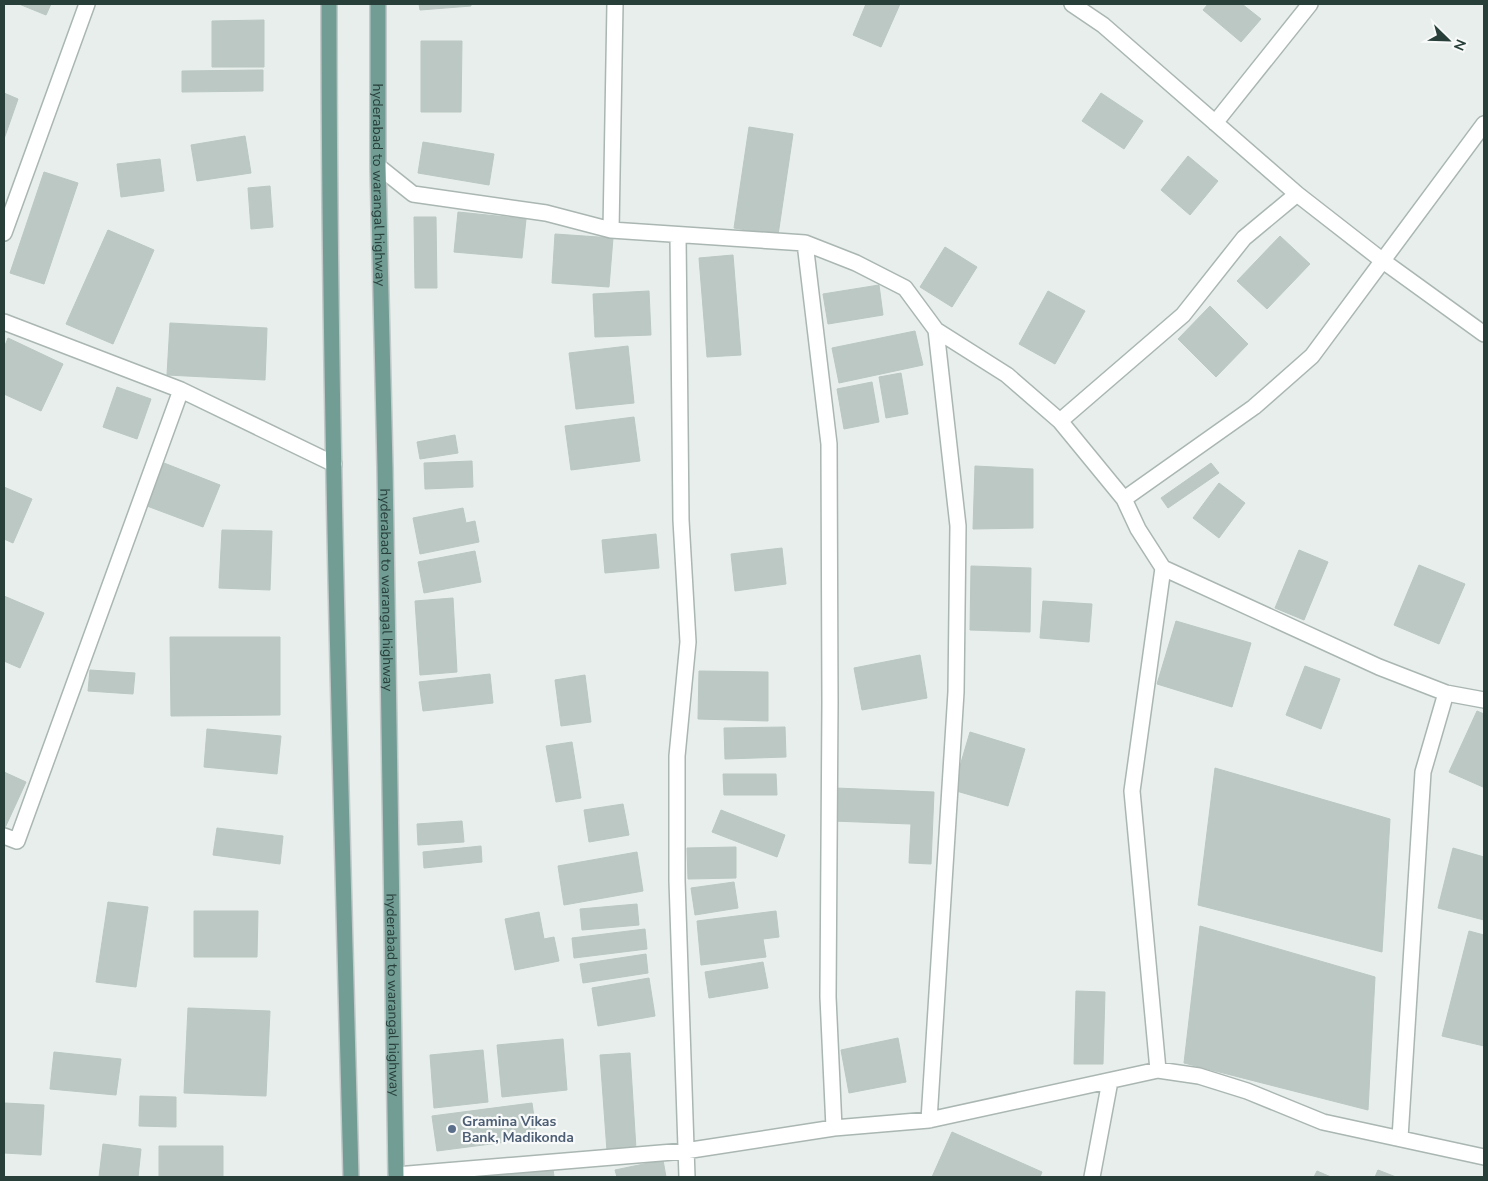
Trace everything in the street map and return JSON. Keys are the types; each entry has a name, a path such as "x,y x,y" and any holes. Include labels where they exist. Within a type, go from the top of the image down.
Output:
{"main road":[{"path":"329,4 329,210 351,1177"},
{"name":"hyderabad to warangal highway","path":"378,4 378,166 386,467 396,1176"}],"street":[{"path":"4,233 87,4"},
{"path":"612,230 615,4"},
{"path":"1072,4 1103,26 1298,194 1383,261 1484,334"},
{"path":"1215,123 1310,4"},
{"path":"1124,499 1254,406 1312,356 1484,124"},
{"path":"378,166 413,194 546,214 612,230 678,236 805,243 856,264 905,288 936,330 1007,375 1060,421 1124,499 1138,529 1164,568 1379,667 1446,693 1484,700"},
{"path":"1060,421 1183,316 1244,238 1298,194"},
{"path":"678,236 681,520 688,642 677,756 677,881 687,1177"},
{"path":"805,243 828,444 830,703 828,997 834,1128"},
{"path":"4,322 181,390 334,464"},
{"path":"929,1120 956,692 958,526 936,330"},
{"path":"4,836 17,841 181,390"},
{"path":"1158,1070 1132,791 1164,568"},
{"path":"1400,1138 1423,772 1446,693"},
{"path":"396,1176 685,1150 834,1128 929,1120 1158,1070 1199,1076 1247,1091 1323,1122 1484,1157"},
{"path":"1092,1177 1110,1081"}],"building":[{"path":"19,4 51,4 46,15"},
{"path":"419,4 471,4 471,6 420,10"},
{"path":"866,4 900,4 881,47 853,35"},
{"path":"1208,4 1242,4 1261,19 1241,42 1203,10"},
{"path":"264,20 264,67 212,67 212,21"},
{"path":"421,41 462,41 461,112 421,112"},
{"path":"263,70 263,91 182,92 182,71"},
{"path":"4,93 18,99 4,139"},
{"path":"1101,93 1143,121 1124,149 1082,121"},
{"path":"749,127 793,134 778,235 734,228"},
{"path":"245,136 251,173 197,181 191,145"},
{"path":"423,142 494,154 489,185 418,173"},
{"path":"1188,156 1218,181 1190,215 1161,190"},
{"path":"160,159 164,191 121,197 117,164"},
{"path":"44,172 78,183 44,284 10,273"},
{"path":"270,186 273,227 251,229 248,188"},
{"path":"458,212 526,219 522,258 454,252"},
{"path":"414,217 436,217 437,288 415,288"},
{"path":"108,230 154,250 113,344 66,324"},
{"path":"555,234 613,238 609,287 552,283"},
{"path":"1280,236 1310,264 1267,309 1237,281"},
{"path":"945,247 977,267 952,307 920,287"},
{"path":"733,255 741,355 707,357 699,258"},
{"path":"879,285 883,315 828,324 823,294"},
{"path":"649,291 651,335 595,337 593,294"},
{"path":"1048,291 1085,311 1055,364 1019,344"},
{"path":"1210,306 1248,344 1216,377 1178,339"},
{"path":"170,323 267,328 265,380 167,375"},
{"path":"915,331 923,365 839,383 832,348"},
{"path":"8,338 63,364 41,411 4,394 4,348"},
{"path":"628,346 634,403 576,409 569,353"},
{"path":"901,373 908,414 886,418 879,377"},
{"path":"872,382 879,422 844,429 837,389"},
{"path":"117,387 151,399 137,439 103,427"},
{"path":"634,417 640,461 571,470 565,426"},
{"path":"455,435 458,453 420,459 417,442"},
{"path":"472,461 473,487 425,489 424,463"},
{"path":"164,463 220,485 203,527 147,506"},
{"path":"1211,463 1219,473 1168,508 1161,498"},
{"path":"975,466 1033,469 1033,528 973,529"},
{"path":"1219,483 1245,503 1219,538 1193,518"},
{"path":"4,487 32,499 13,543 4,539"},
{"path":"463,508 466,523 475,521 479,542 420,554 413,518"},
{"path":"222,530 272,531 270,590 219,588"},
{"path":"656,534 659,568 605,573 602,540"},
{"path":"782,548 786,584 735,591 731,554"},
{"path":"1299,550 1328,562 1304,620 1275,608"},
{"path":"475,551 481,582 424,593 418,562"},
{"path":"1419,565 1465,584 1439,644 1394,625"},
{"path":"971,566 1031,568 1030,632 970,630"},
{"path":"4,596 44,613 20,668 4,661"},
{"path":"453,598 457,672 420,675 415,601"},
{"path":"1043,601 1092,604 1089,642 1040,638"},
{"path":"1176,621 1251,643 1232,707 1157,684"},
{"path":"170,637 280,637 280,715 171,716"},
{"path":"920,655 927,698 862,710 854,668"},
{"path":"1305,666 1340,679 1321,729 1286,715"},
{"path":"90,670 135,673 133,694 88,691"},
{"path":"699,671 768,672 768,721 698,719"},
{"path":"490,674 493,703 423,711 419,682"},
{"path":"585,675 591,722 561,726 555,680"},
{"path":"1477,711 1484,714 1483,787 1449,772"},
{"path":"785,727 786,757 725,759 724,728"},
{"path":"207,729 281,736 277,774 204,767"},
{"path":"970,732 1025,749 1008,806 953,790"},
{"path":"572,742 581,798 556,802 546,746"},
{"path":"1215,768 1390,819 1382,952 1198,905"},
{"path":"4,772 26,782 4,830"},
{"path":"723,774 776,774 777,795 724,795"},
{"path":"835,788 934,792 931,864 909,863 911,824 833,821"},
{"path":"623,804 629,835 589,842 584,810"},
{"path":"721,810 785,835 777,857 712,832"},
{"path":"462,821 464,842 418,845 417,824"},
{"path":"217,828 283,836 280,864 213,855"},
{"path":"481,846 482,862 424,868 423,852"},
{"path":"736,847 736,878 688,879 687,848"},
{"path":"1453,848 1484,857 1484,920 1438,908"},
{"path":"637,852 643,891 564,905 558,866"},
{"path":"734,882 738,908 695,915 691,888"},
{"path":"108,902 148,907 136,987 96,982"},
{"path":"637,904 639,925 582,930 580,909"},
{"path":"194,911 258,911 257,957 194,957"},
{"path":"776,911 779,937 763,939 766,957 701,965 697,921"},
{"path":"539,912 544,939 554,937 559,961 515,970 505,919"},
{"path":"1200,926 1375,977 1368,1110 1184,1063"},
{"path":"645,929 647,949 574,958 572,938"},
{"path":"1469,931 1484,935 1484,1046 1442,1036"},
{"path":"646,954 648,973 583,983 580,964"},
{"path":"763,962 768,988 709,998 705,972"},
{"path":"649,978 655,1016 598,1026 592,988"},
{"path":"1076,991 1105,992 1103,1064 1074,1064"},
{"path":"188,1008 270,1011 266,1096 184,1093"},
{"path":"898,1038 906,1082 849,1093 841,1050"},
{"path":"563,1039 567,1090 502,1097 497,1045"},
{"path":"483,1050 488,1102 434,1108 430,1055"},
{"path":"54,1052 121,1059 116,1095 50,1089"},
{"path":"630,1053 636,1149 607,1151 600,1055"},
{"path":"140,1096 176,1097 176,1127 139,1126"},
{"path":"4,1103 44,1105 41,1155 4,1153"},
{"path":"532,1103 537,1138 437,1151 432,1116"},
{"path":"952,1132 1042,1172 1040,1177 932,1177"},
{"path":"103,1144 141,1149 138,1177 99,1177"},
{"path":"159,1146 223,1146 223,1177 159,1177"},
{"path":"663,1160 666,1177 617,1177 615,1170"},
{"path":"553,1169 554,1177 476,1177"},
{"path":"1378,1170 1396,1177 1375,1177"},
{"path":"1317,1171 1331,1177 1314,1177"}],"place":[{"name":"Gramina Vikas Bank, Madikonda","path":"452,1129"}]}
